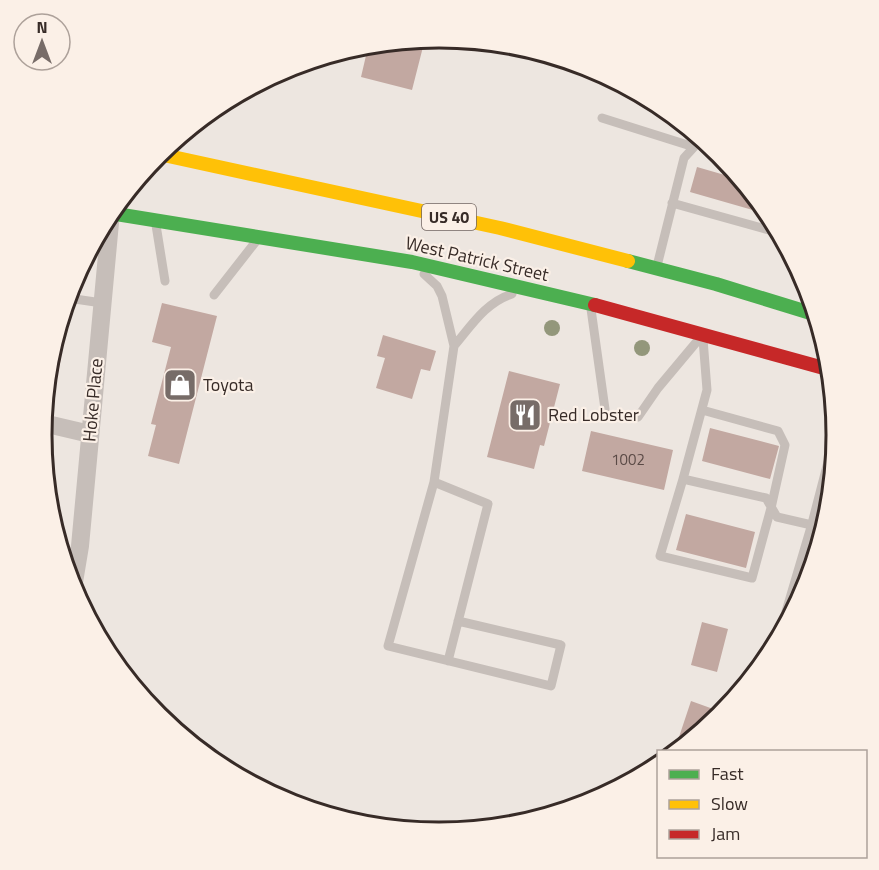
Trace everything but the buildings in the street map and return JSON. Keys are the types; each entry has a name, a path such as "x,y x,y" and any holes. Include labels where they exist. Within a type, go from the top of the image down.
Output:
{"main road":[{"name":"West Patrick Street","path":"171,157 500,228 656,268 806,312"},
{"name":"West Patrick Street","path":"122,214 412,262 590,304 820,367"},
{"path":"768,300 801,297"}],"street":[{"name":"Hoke Place","path":"76,568 109,234"},
{"path":"52,425 90,434"}],"lane":[{"path":"603,117 694,147 684,158 656,268"},
{"path":"672,203 767,229"},
{"path":"155,220 165,281"},
{"path":"214,295 260,237"},
{"path":"412,262 437,286 442,296 454,346 434,482 388,646 551,686 561,645 458,621"},
{"path":"454,346 485,309 503,297 528,289"},
{"path":"77,299 102,303"},
{"path":"590,304 604,410"},
{"path":"702,410 778,431 786,446 752,578 660,556 707,390 703,334"},
{"path":"638,417 658,388 703,334"},
{"path":"682,479 766,498 777,517 817,518"},
{"path":"434,482 488,504 448,661"}],"traffic: fast":[{"path":"121,215 412,262 595,305"},
{"path":"628,261 716,284 806,312"}],"traffic: slow":[{"path":"171,157 500,228 628,261"}],"traffic: jam":[{"path":"595,305 820,367"}],"place":[{"name":"Toyota","path":"180,385"},
{"name":"Red Lobster","path":"525,415"}]}
